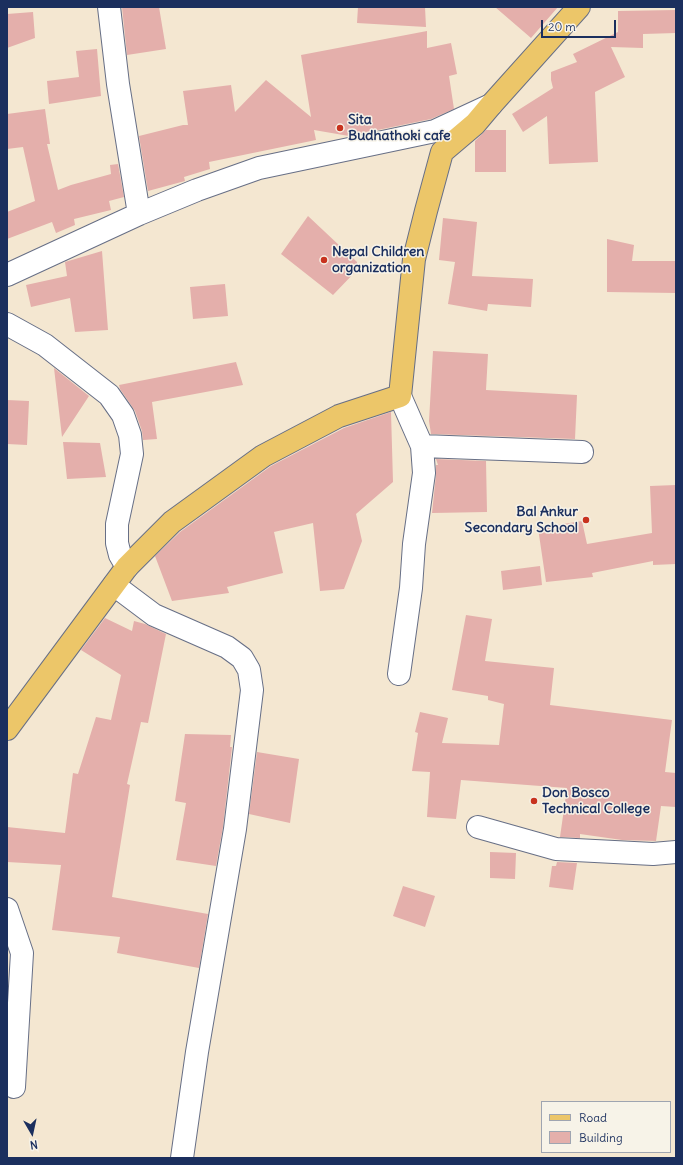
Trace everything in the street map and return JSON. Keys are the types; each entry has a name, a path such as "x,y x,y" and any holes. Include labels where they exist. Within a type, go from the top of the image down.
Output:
{"main road":[{"path":"7,730 127,567 172,522 264,456 339,416 400,396 414,260 442,152 475,124 579,7"}],"street":[{"path":"109,7 118,84 139,214"},
{"path":"7,274 139,214 197,190 259,168 435,131 491,105"},
{"path":"7,324 45,345 109,395 123,415 130,435 132,454 117,524 117,543 120,554 127,567"},
{"path":"399,674 411,588 414,544 424,474 422,446 400,396"},
{"path":"422,446 582,452"},
{"path":"114,585 154,615 227,647 242,658 249,670 252,690 235,829 197,1052 182,1158"},
{"path":"478,827 556,849 653,854 676,852"},
{"path":"7,909 22,953 14,1087"}],"building":[{"path":"122,7 159,7 166,49 127,55"},
{"path":"358,7 425,7 426,27 357,23"},
{"path":"495,7 558,7 531,38"},
{"path":"676,10 676,33 643,34 643,48 611,47 625,77 595,92 598,162 549,164 547,116 523,132 512,114 553,88 551,72 577,62 573,54 618,32 618,11"},
{"path":"33,12 35,38 7,48 7,14"},
{"path":"427,31 427,48 451,43 457,74 449,76 454,109 431,119 349,136 314,130 316,140 209,162 210,169 184,177 185,181 148,191 139,136 188,125 183,91 231,85 235,112 266,80 311,117 301,55"},
{"path":"97,49 101,96 49,104 47,81 79,77 76,51"},
{"path":"45,109 50,144 47,144 58,190 111,174 110,165 118,164 124,197 109,201 111,210 74,219 75,225 56,233 52,222 7,239 7,212 35,201 23,147 7,149 7,114"},
{"path":"486,130 506,130 506,172 475,172 475,141"},
{"path":"308,216 357,262 357,270 333,295 281,254"},
{"path":"443,218 477,222 472,276 533,279 531,307 488,304 487,311 448,304 455,262 439,260"},
{"path":"607,239 634,245 632,261 676,261 676,293 607,292"},
{"path":"102,251 108,330 75,332 70,298 31,307 26,285 67,276 65,262"},
{"path":"225,284 228,316 193,319 190,287"},
{"path":"433,351 488,354 486,390 577,395 575,439 431,434 429,421"},
{"path":"236,362 243,385 152,402 157,439 143,440 142,431 135,411 120,389 119,385"},
{"path":"54,368 89,396 62,437"},
{"path":"7,400 29,401 27,445 7,444"},
{"path":"391,412 393,482 356,514 362,541 344,589 320,591 313,523 274,532 283,573 227,587 229,593 172,601 155,556 180,532 271,466 344,428"},
{"path":"63,442 100,443 106,477 67,479"},
{"path":"436,459 486,461 487,512 432,513 436,465 438,465"},
{"path":"676,485 676,564 653,565 653,561 592,573 593,577 546,582 538,528 582,521 587,544 652,533 650,486"},
{"path":"540,566 542,585 503,590 501,571"},
{"path":"466,615 492,619 485,661 554,668 550,705 672,720 665,772 676,773 676,807 661,806 656,841 622,840 580,834 580,838 560,837 567,788 461,780 456,819 427,817 430,772 412,771 418,733 415,732 420,712 448,718 442,743 499,745 504,704 488,700 488,696 452,690"},
{"path":"105,618 132,631 134,621 145,624 166,634 148,723 141,722 127,784 130,785 112,897 208,914 199,968 117,953 120,937 52,930 61,865 7,862 7,827 65,833 73,773 78,774 96,717 111,720 121,675 81,650"},
{"path":"185,734 231,735 230,747 232,747 223,827 216,866 176,860 186,803 175,801"},
{"path":"257,752 299,759 290,823 249,814"},
{"path":"490,852 516,853 515,879 490,878"},
{"path":"557,862 577,863 573,890 549,887 552,866 556,866"},
{"path":"403,886 435,896 425,927 393,916"}],"place":[{"name":"Sita Budhathoki cafe","path":"340,128"},
{"name":"Nepal Children organization","path":"324,260"},
{"name":"Bal Ankur Secondary School","path":"586,520"},
{"name":"Don Bosco Technical College","path":"534,801"}]}
